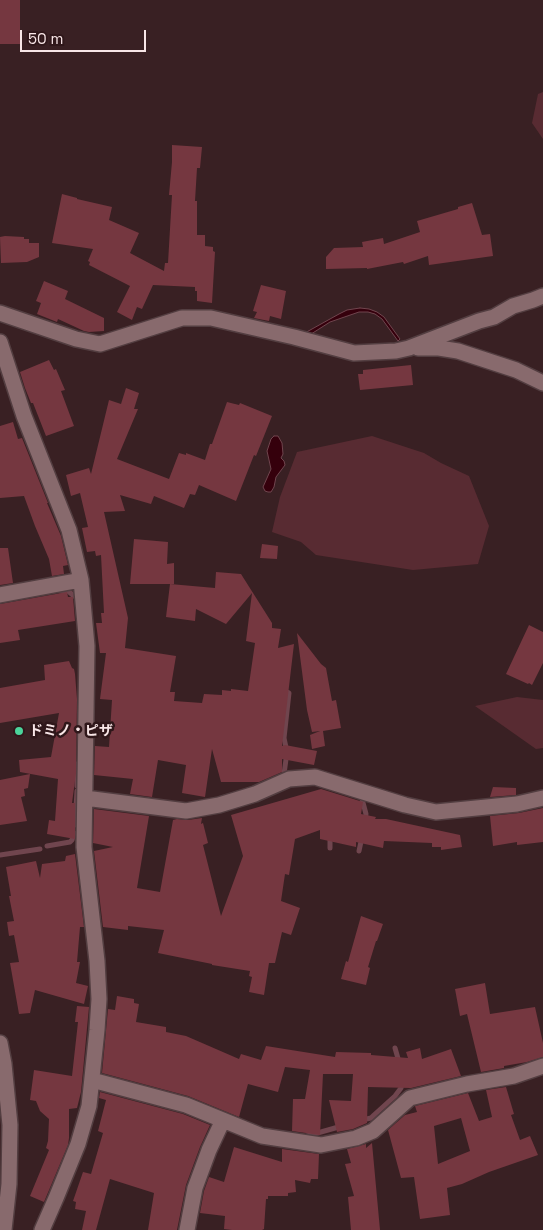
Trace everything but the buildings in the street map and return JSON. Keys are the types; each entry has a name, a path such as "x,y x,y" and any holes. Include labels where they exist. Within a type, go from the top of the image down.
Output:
{"street":[{"path":"0,313 76,339 100,344 182,318 211,318 294,337 354,354 396,351 409,348 494,317 513,306 543,296"},
{"path":"0,342 24,416 69,530 80,580 87,646 84,847 97,961 99,999 89,1106 78,1144 42,1230"},
{"path":"409,348 439,348 458,351 516,370 543,383"},
{"path":"0,595 80,580"},
{"path":"85,798 186,810 219,805 255,794 289,778 315,777 405,805 436,812 516,804 543,798"},
{"path":"0,1043 10,1125 9,1184 4,1230"},
{"path":"92,1080 186,1105 262,1136 322,1144 356,1138 373,1131 410,1098 466,1084 514,1076 543,1066"},
{"path":"187,1230 195,1188 209,1150 223,1120"}],"shaded area":[{"path":"543,92 543,139 532,123 538,94"},
{"path":"360,308 377,312 384,317 400,339 398,341 382,319 368,312 359,312 330,322 308,336 303,334 347,310"},
{"path":"274,436 278,436 282,443 283,454 281,458 285,465 276,477 271,492 268,492 263,487 271,469 267,451"},
{"path":"372,436 424,453 469,476 489,526 478,564 413,570 316,555 301,542 272,532 280,497 297,452"},
{"path":"517,697 543,700 543,748 536,749 475,706"}],"waterway":[{"path":"60,591 68,591 74,596"},
{"path":"283,690 289,693 284,738 287,752 284,774"},
{"path":"77,786 77,764 79,764 80,760"},
{"path":"75,825 77,791"},
{"path":"362,799 366,814 365,821"},
{"path":"47,846 70,842 74,833"},
{"path":"330,836 330,848"},
{"path":"359,851 362,837"},
{"path":"0,855 40,849"},
{"path":"395,1048 399,1062"},
{"path":"362,1120 371,1118 395,1096 402,1083"},
{"path":"307,1136 342,1126"}],"place":[{"name":"ドミノ・ピザ","path":"19,731"}]}
